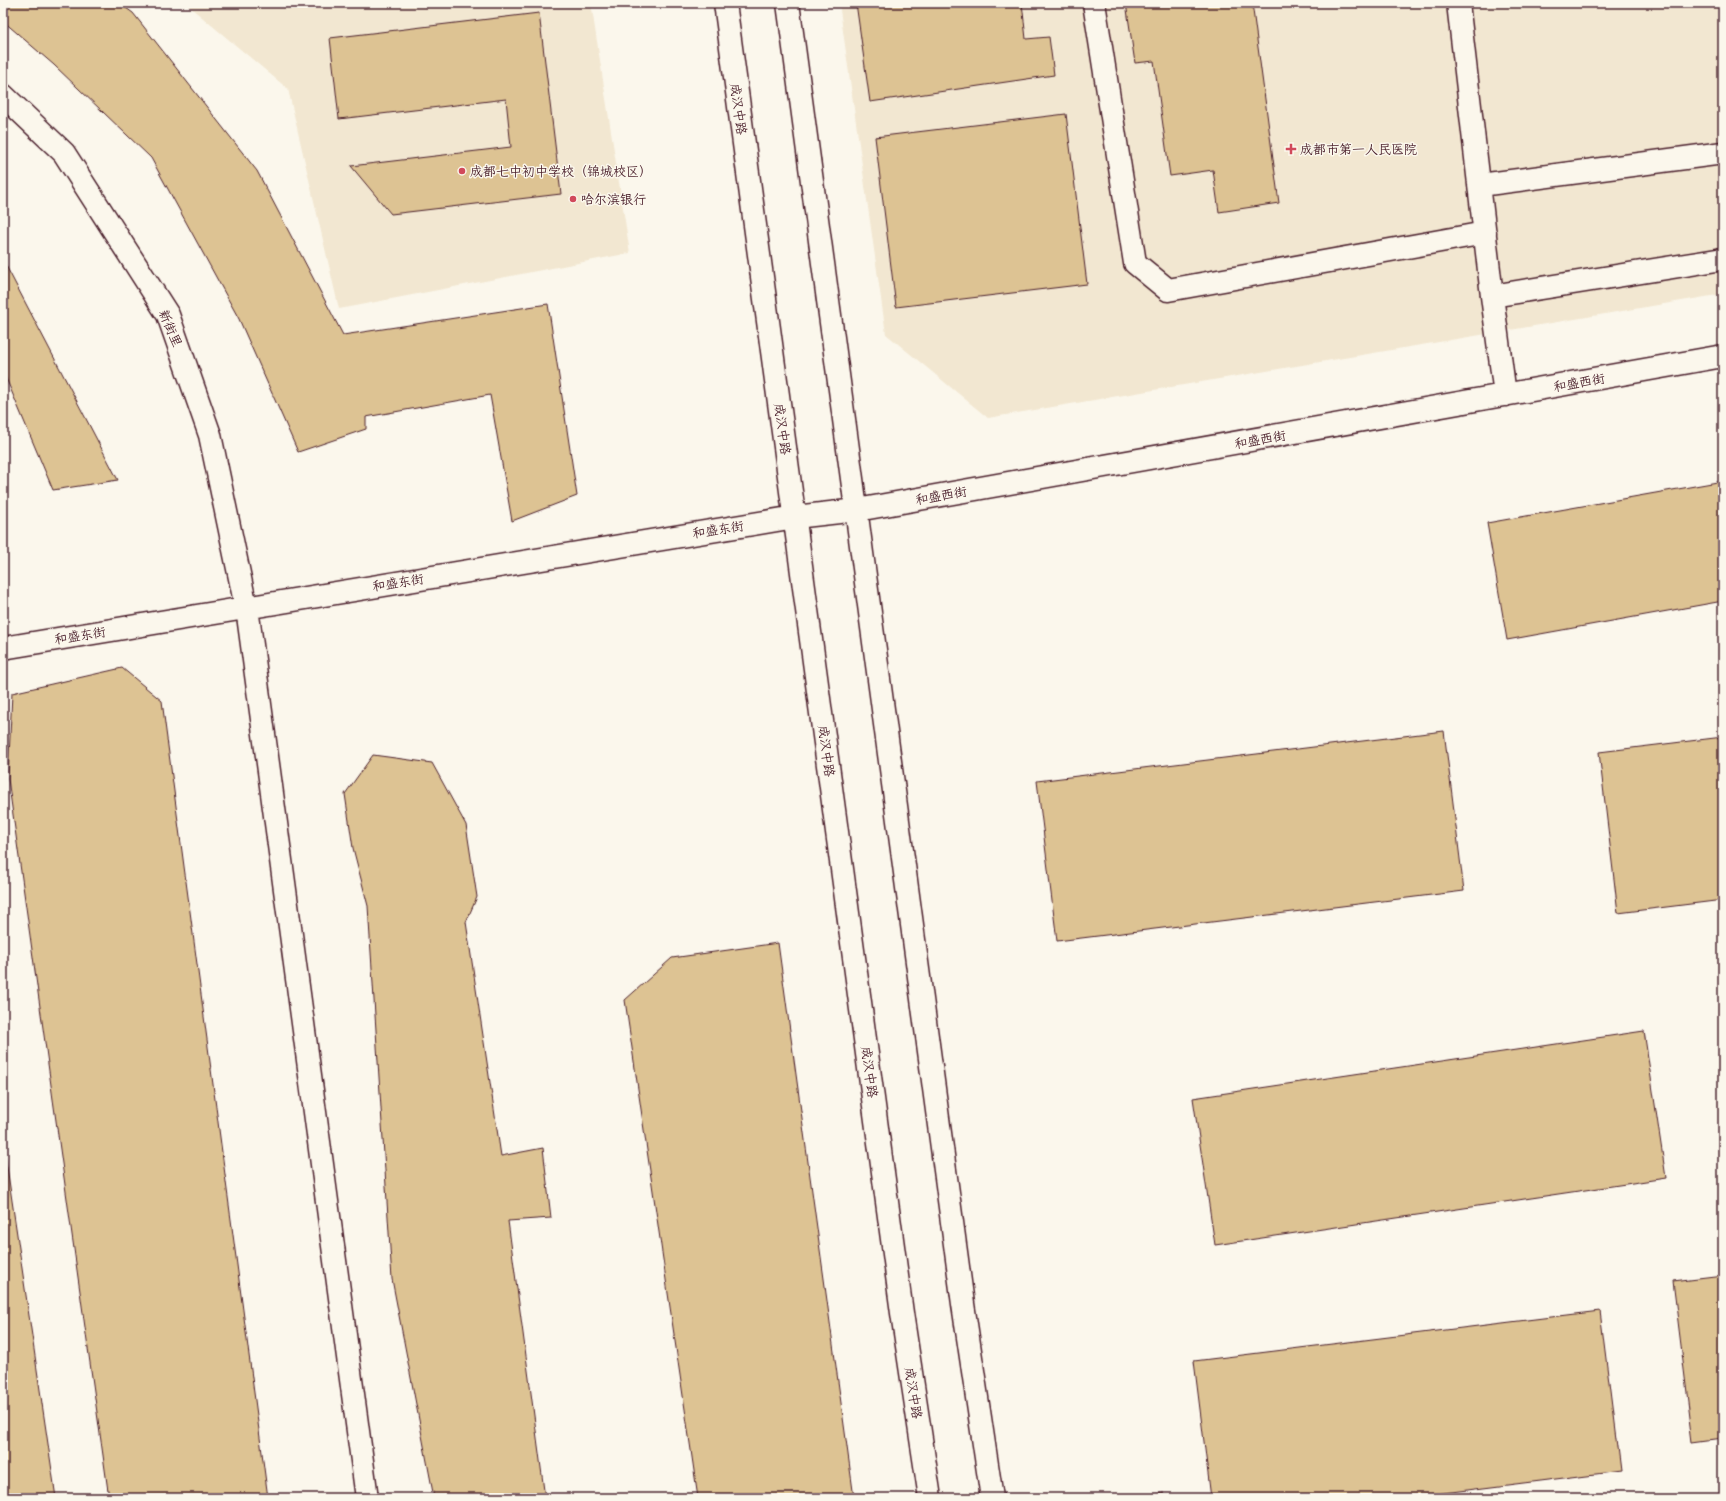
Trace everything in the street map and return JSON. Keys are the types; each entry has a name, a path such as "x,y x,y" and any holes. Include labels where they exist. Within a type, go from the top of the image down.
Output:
{"street":[{"name":"成汉中路","path":"725,3 796,517 900,1298 930,1498"},
{"path":"788,3 962,1296 992,1498"},
{"path":"1094,3 1135,263 1168,290 1485,233"},
{"path":"1458,3 1505,395"},
{"name":"新街里","path":"3,95 64,153 168,315 210,435 246,608 367,1498"},
{"path":"1480,185 1723,153"},
{"path":"1492,296 1723,259"},
{"name":"和盛西街","path":"796,517 857,510 1723,356"},
{"name":"和盛东街","path":"3,648 796,517"}],"shaded area":[{"name":"成都七中初中学校（锦城校区）","path":"185,3 591,3 630,253 339,309 288,89"},
{"name":"成都市第一人民医院","path":"839,3 1723,3 1723,294 988,418 886,334"}],"building":[{"path":"3,3 119,3 133,13 257,171 343,335 548,304 577,496 512,521 490,395 366,417 366,429 298,452 239,319 151,158 54,65 3,21"},
{"path":"856,3 1022,3 1026,39 1049,37 1054,75 870,102"},
{"path":"1126,3 1252,3 1279,203 1219,212 1213,170 1170,176 1154,61 1135,63"},
{"path":"539,13 561,194 391,214 351,166 511,147 506,99 339,119 330,38"},
{"path":"1066,114 1087,284 896,307 875,137"},
{"path":"3,260 118,480 53,490 3,371"},
{"path":"1723,481 1723,601 1507,640 1487,523"},
{"path":"122,668 162,701 268,1498 109,1498 8,779 12,693"},
{"path":"1444,731 1464,891 1057,941 1037,781"},
{"path":"1723,737 1723,900 1618,913 1599,752"},
{"path":"373,755 432,763 466,825 477,897 466,922 501,1156 543,1148 551,1218 508,1221 545,1498 434,1498 392,1279 368,906 353,848 345,794"},
{"path":"778,943 854,1498 698,1498 625,1000 672,958"},
{"path":"1644,1031 1666,1178 1215,1245 1193,1098"},
{"path":"3,1140 56,1498 3,1498"},
{"path":"1723,1275 1723,1438 1693,1442 1673,1281"},
{"path":"1600,1311 1620,1471 1403,1498 1211,1498 1194,1361"},
{"path":"1164,1493 1165,1498 1133,1498"}],"place":[{"name":"成都市第一人民医院","path":"1291,149"},
{"name":"成都七中初中学校（锦城校区）","path":"462,171"},
{"name":"哈尔滨银行","path":"573,199"}]}
